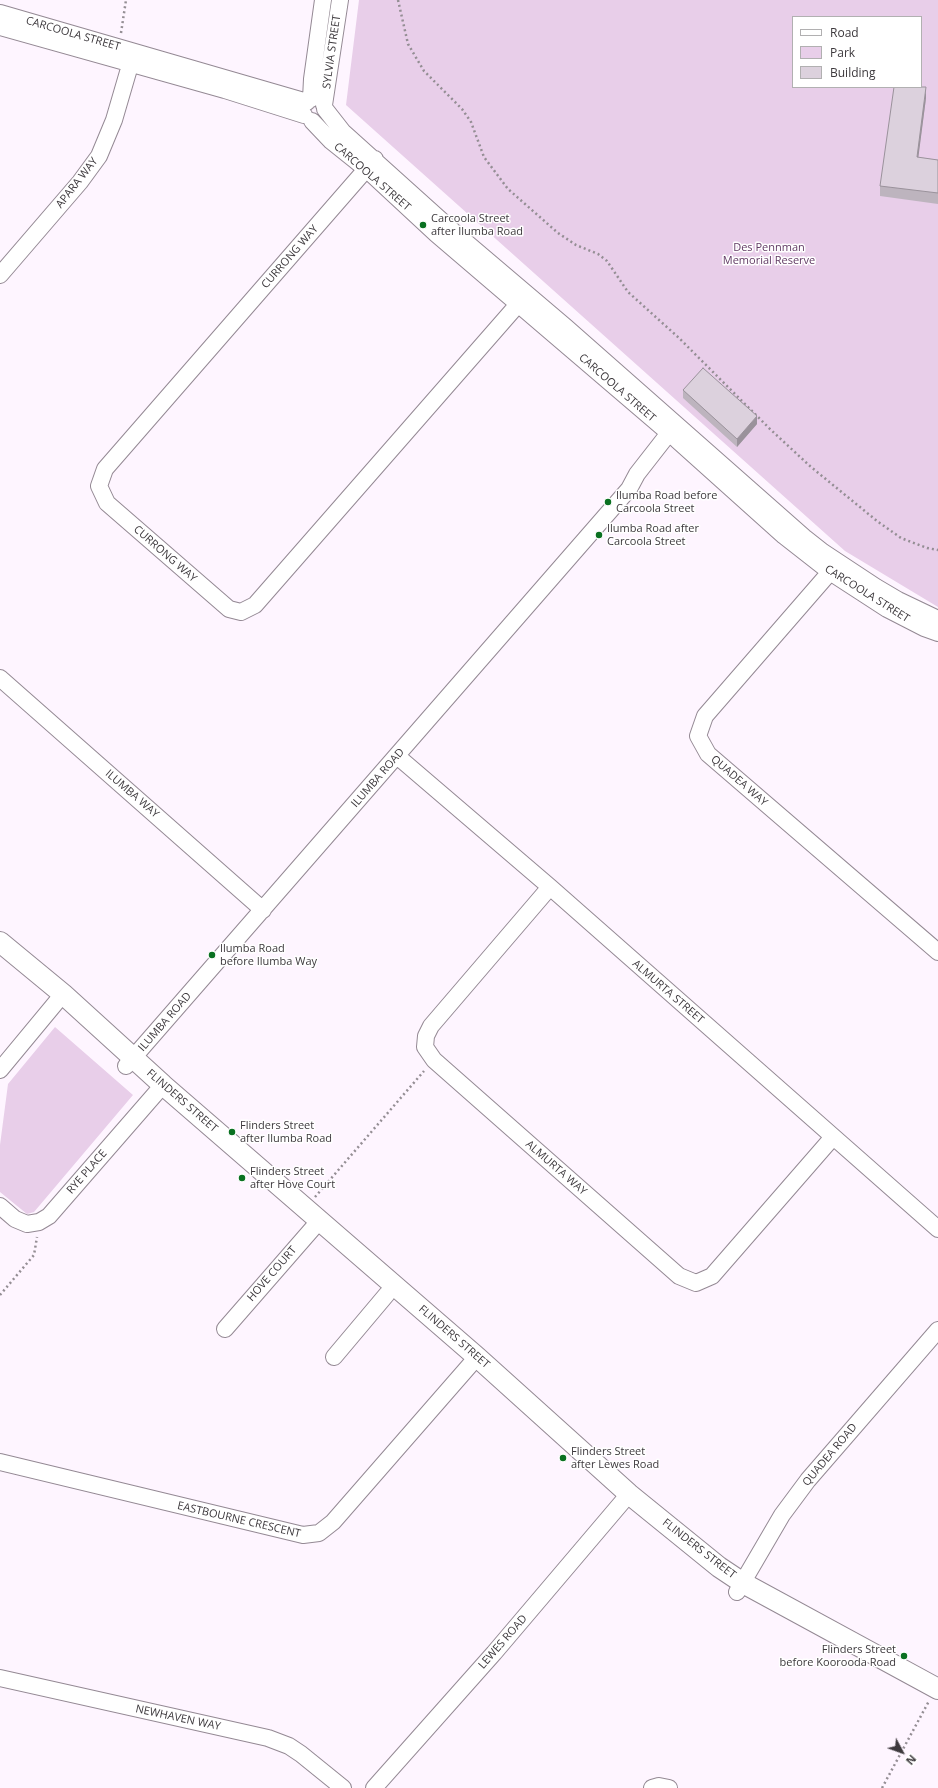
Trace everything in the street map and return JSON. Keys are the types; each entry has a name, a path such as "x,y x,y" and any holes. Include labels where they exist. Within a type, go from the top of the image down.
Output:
{"main road":[{"name":"FLINDERS STREET","path":"0,942 59,999 160,1089 316,1224 626,1498 719,1567 740,1588 936,1694"},
{"name":"FLINDERS STREET","path":"0,956 59,999"},
{"name":"FLINDERS STREET","path":"316,1224 387,1294 473,1362"}],"street":[{"name":"SYLVIA STREET","path":"314,108 312,79 323,0"},
{"name":"SYLVIA STREET","path":"314,108 326,97 340,0"},
{"name":"CARCOOLA STREET","path":"0,13 20,26 227,85 314,108 332,141 371,164 448,236 677,432 784,536 834,568 887,609 924,628 938,633"},
{"name":"CARCOOLA STREET","path":"0,27 20,26 118,47 132,58"},
{"name":"APARA WAY","path":"0,275 80,182 98,156 114,120 132,58"},
{"name":"CURRONG WAY","path":"371,164 105,469 99,486 107,503 229,609 241,612 255,606 523,299"},
{"name":"ILUMBA ROAD","path":"130,1062 629,489 637,474 677,432"},
{"name":"CARCOOLA STREET","path":"834,568 938,619"},
{"name":"QUADEA WAY","path":"834,568 706,716 698,736 708,754 938,952"},
{"name":"ILUMBA WAY","path":"0,678 263,910"},
{"name":"ALMURTA STREET","path":"397,756 550,887 938,1229"},
{"name":"ALMURTA WAY","path":"550,887 431,1026 426,1036 425,1047 434,1060 679,1276 696,1283 712,1276 834,1137"},
{"path":"0,1070 59,999"},
{"name":"RYE PLACE","path":"39,1222 49,1216 160,1089"},
{"path":"0,1206 15,1219 27,1224 39,1222"},
{"name":"HOVE COURT","path":"225,1329 316,1224"},
{"path":"336,1350 356,1325 387,1294"},
{"name":"QUADEA ROAD","path":"740,1588 782,1515 808,1480 938,1330"},
{"name":"EASTBOURNE CRESCENT","path":"0,1462 303,1535 319,1533 333,1522 473,1362"},
{"name":"LEWES ROAD","path":"374,1788 494,1653 626,1498"},
{"name":"NEWHAVEN WAY","path":"0,1678 268,1738 289,1746 343,1788"},
{"path":"652,1788 659,1786 669,1788"}],"path":[{"path":"118,47 126,0"},
{"path":"398,0 401,20 408,44 424,71 462,109 471,122 484,157 508,189 558,233 576,245 598,254 607,261 628,292 679,338 771,430 811,467 877,521 901,538 926,548 938,550"},
{"path":"312,1200 434,1060"},
{"path":"0,1295 34,1255 39,1222"},
{"path":"882,1788 936,1694"}],"green space":[{"name":"Des Pennman Memorial Reserve","path":"359,0 938,0 938,607 845,551 346,105"},
{"path":"55,1027 133,1095 34,1212 27,1214 0,1192 0,1145 8,1084"}],"building":[{"path":"926,87 917,157 938,160 938,193 880,186 894,88"},
{"path":"703,368 757,416 737,439 683,390"}],"place":[{"name":"Carcoola Street after Ilumba Road","path":"423,225"},
{"name":"Ilumba Road before Carcoola Street","path":"608,502"},
{"name":"Ilumba Road after Carcoola Street","path":"599,535"},
{"name":"Ilumba Road before Ilumba Way","path":"212,955"},
{"name":"Flinders Street after Ilumba Road","path":"232,1132"},
{"name":"Flinders Street after Hove Court","path":"242,1178"},
{"name":"Flinders Street after Lewes Road","path":"563,1458"},
{"name":"Flinders Street before Koorooda Road","path":"904,1656"}]}
